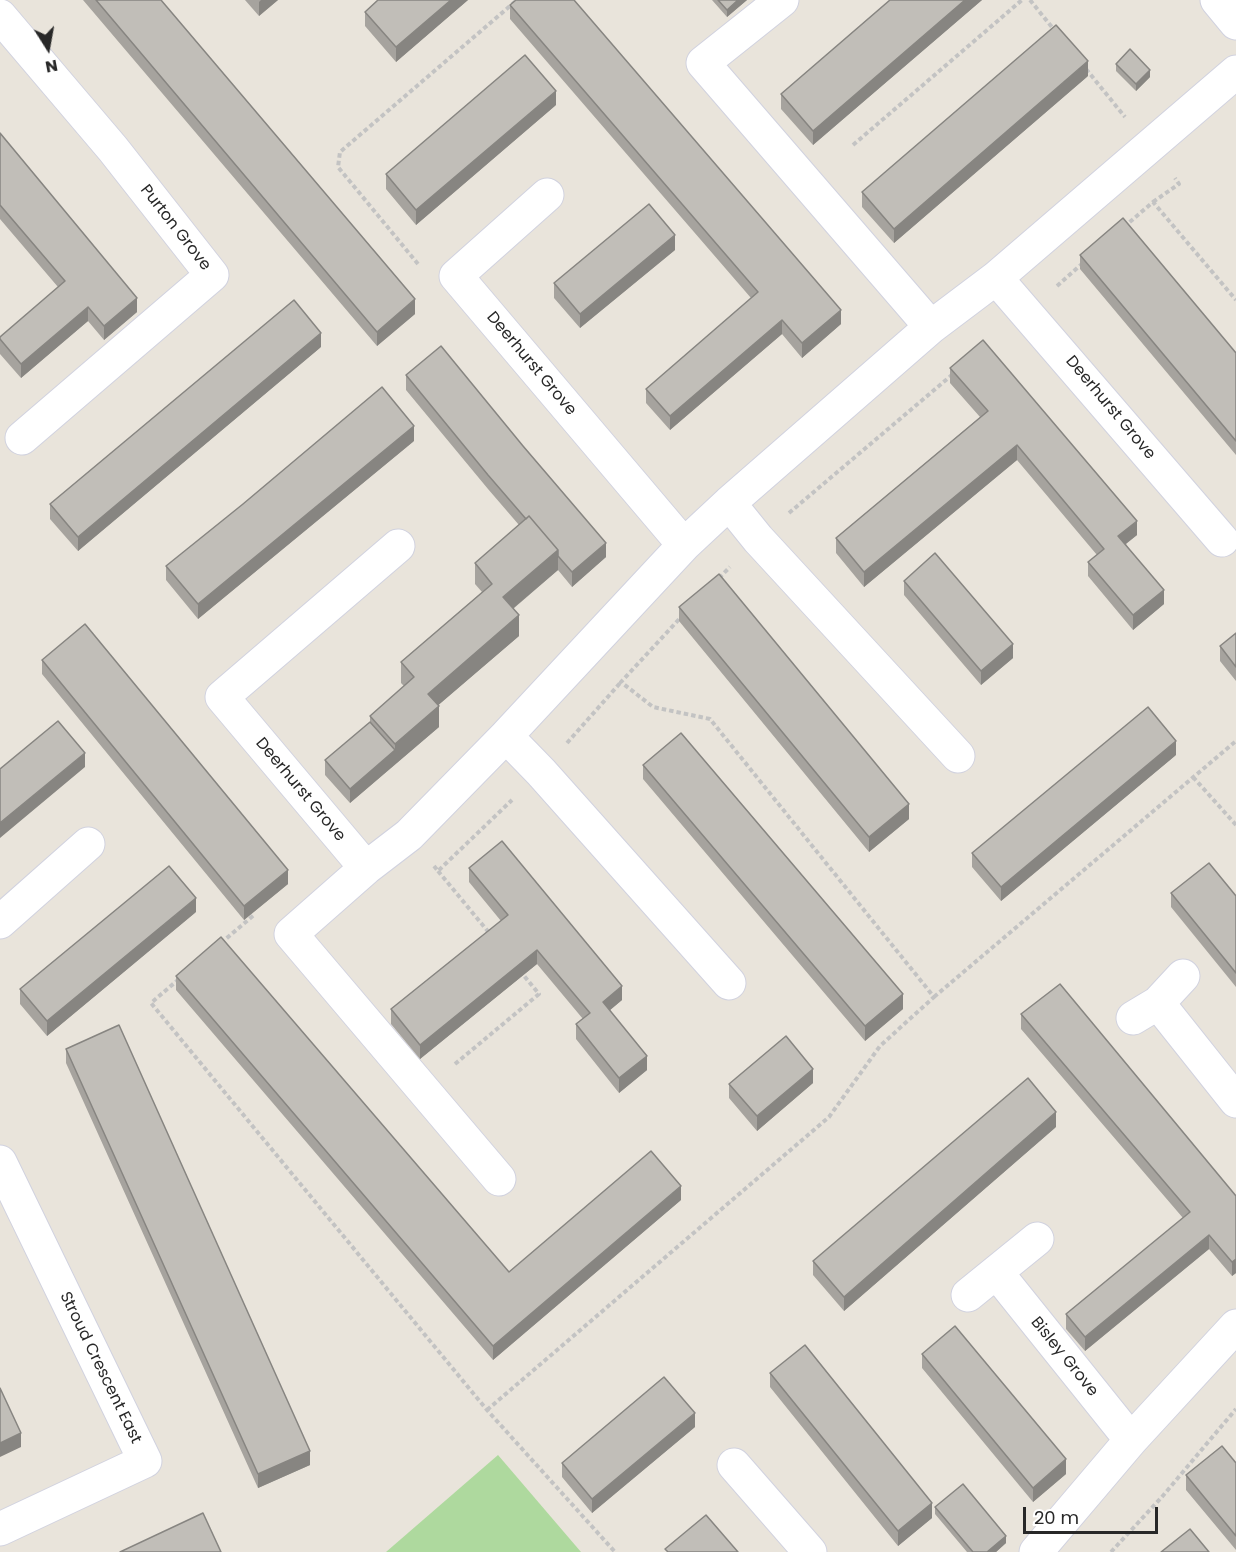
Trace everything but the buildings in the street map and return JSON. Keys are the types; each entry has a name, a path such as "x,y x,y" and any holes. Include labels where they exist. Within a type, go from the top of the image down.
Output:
{"street":[{"path":"782,0 703,63 931,327"},
{"path":"1217,0 1236,23"},
{"name":"Purton Grove","path":"0,16 113,149 212,275 22,438"},
{"path":"499,1179 291,934 366,868 409,835 506,736 684,545 729,503 931,327 996,278 1236,72"},
{"path":"456,276 547,195"},
{"name":"Deerhurst Grove","path":"456,276 684,545"},
{"name":"Deerhurst Grove","path":"996,278 1027,311 1222,540"},
{"path":"729,503 758,539 958,756"},
{"name":"Deerhurst Grove","path":"366,868 222,697 398,546"},
{"path":"506,736 541,772 729,983"},
{"path":"0,922 88,844"},
{"path":"1183,976 1145,1010 1236,1101"},
{"name":"Stroud Crescent East","path":"0,1162 145,1461 0,1529"},
{"path":"968,1295 1037,1239"},
{"name":"Bisley Grove","path":"997,1273 1131,1440"},
{"path":"1036,1552 1131,1440 1231,1342"},
{"path":"734,1465 810,1552"}],"path":[{"path":"456,276 440,291 338,167 340,152 518,0"},
{"path":"853,145 1022,0"},
{"path":"1030,0 1060,36"},
{"path":"1082,64 1179,184 1153,202 1117,233"},
{"path":"1153,202 1236,300"},
{"path":"1027,311 1090,256"},
{"path":"716,581 758,539 956,372"},
{"path":"683,615 621,682 653,707 710,719 934,997"},
{"path":"487,1410 830,1118 880,1046 934,997 1236,741"},
{"path":"1193,777 1236,825"},
{"path":"438,871 496,942"},
{"path":"214,949 257,912"},
{"path":"424,1090 539,994 518,968"},
{"path":"187,972 151,1003 487,1410 615,1552"},
{"path":"1111,1552 1161,1498 1236,1409"}],"green space":[{"path":"498,1455 581,1552 386,1552"}]}
